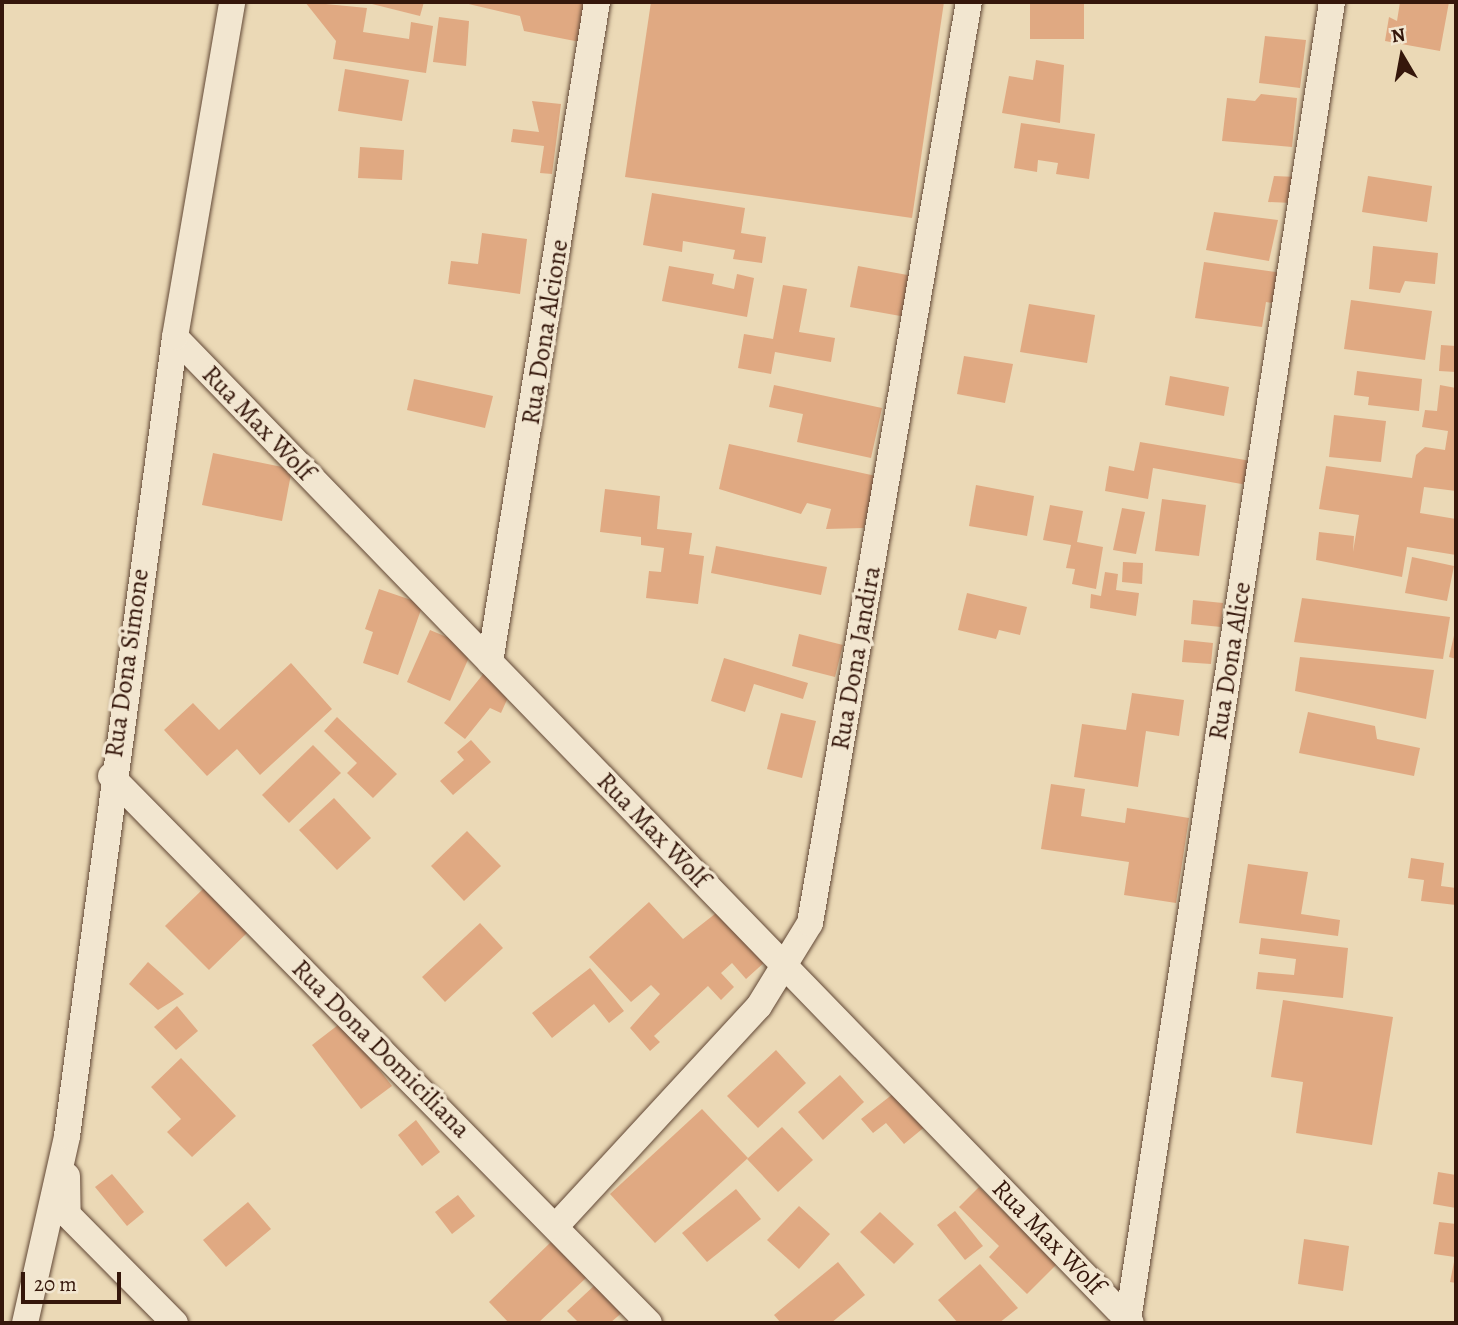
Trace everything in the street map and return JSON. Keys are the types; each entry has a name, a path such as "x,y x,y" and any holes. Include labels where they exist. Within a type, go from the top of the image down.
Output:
{"street":[{"name":"Rua Dona Simone","path":"24,1323 66,1136 111,776 175,337 232,2"},
{"name":"Rua Dona Alcione","path":"490,662 597,2"},
{"name":"Rua Dona Jandira","path":"556,1226 760,1006 786,967 810,923 969,2"},
{"name":"Rua Dona Alice","path":"1130,1322 1332,2"},
{"name":"Rua Max Wolf","path":"175,337 1130,1322"},
{"name":"Rua Dona Domiciliana","path":"111,776 649,1323"},
{"path":"66,1136 68,1214 175,1323"}],"building":[{"path":"305,2 367,8 363,32 409,39 411,22 433,26 426,73 333,59 336,41"},
{"path":"364,2 424,2 420,16"},
{"path":"460,2 588,2 580,42 524,31 520,16"},
{"path":"651,2 944,2 912,218 625,177"},
{"path":"1030,2 1084,2 1084,39 1030,39"},
{"path":"1400,2 1449,2 1440,51 1385,41 1389,17 1397,21"},
{"path":"439,17 469,21 466,66 433,62"},
{"path":"1265,36 1306,40 1300,88 1259,83"},
{"path":"1036,60 1064,65 1060,123 1002,113 1009,76 1033,80"},
{"path":"345,69 409,80 402,121 338,111"},
{"path":"1261,94 1297,98 1292,147 1222,141 1227,98 1255,101"},
{"path":"532,101 561,104 552,174 540,173 544,146 511,142 513,129 539,132"},
{"path":"1021,123 1095,134 1089,179 1056,174 1058,163 1038,160 1037,172 1014,168"},
{"path":"360,147 404,150 402,180 358,178"},
{"path":"1274,176 1297,177 1292,203 1268,202"},
{"path":"1368,176 1432,186 1427,222 1362,212"},
{"path":"652,193 745,208 741,233 766,237 762,263 733,259 735,250 683,241 682,252 643,245"},
{"path":"1214,212 1278,220 1269,261 1206,250"},
{"path":"482,233 527,239 520,294 448,284 451,261 478,264"},
{"path":"1373,246 1438,253 1435,284 1405,281 1400,293 1369,289"},
{"path":"1204,262 1283,273 1278,304 1266,302 1262,327 1195,318"},
{"path":"669,266 714,274 712,284 734,289 737,274 754,278 747,317 662,301"},
{"path":"858,266 913,276 906,317 850,307"},
{"path":"783,285 807,289 799,332 835,338 831,362 775,352 771,374 738,368 744,334 773,339"},
{"path":"1351,300 1432,311 1425,360 1344,349"},
{"path":"1029,304 1095,315 1087,363 1020,352"},
{"path":"1441,345 1456,346 1456,372 1439,371"},
{"path":"964,356 1013,364 1005,403 957,394"},
{"path":"1357,371 1422,379 1419,411 1368,405 1369,397 1354,395"},
{"path":"1170,376 1229,387 1224,416 1165,405"},
{"path":"414,379 493,396 485,428 407,410"},
{"path":"774,385 882,408 871,458 797,442 803,414 769,407"},
{"path":"1440,385 1456,388 1456,491 1424,487 1420,513 1456,519 1456,555 1407,547 1402,577 1316,560 1319,532 1354,536 1353,552 1359,515 1319,509 1326,466 1412,478 1416,455 1425,447 1445,450 1448,431 1422,427 1425,410 1437,411"},
{"path":"1334,415 1386,421 1381,462 1329,457"},
{"path":"1140,442 1251,461 1247,485 1153,468 1148,499 1105,491 1109,466 1134,471"},
{"path":"729,444 876,476 864,528 826,529 831,509 807,503 801,514 719,489"},
{"path":"213,453 292,469 282,521 202,505"},
{"path":"976,485 1034,496 1027,536 969,526"},
{"path":"605,489 660,496 657,529 692,533 689,554 704,556 698,604 646,598 649,571 661,572 664,548 641,545 641,537 600,532"},
{"path":"1162,499 1206,505 1199,556 1155,551"},
{"path":"1050,505 1083,511 1077,542 1103,547 1096,589 1072,584 1075,569 1066,568 1071,545 1043,540"},
{"path":"1122,508 1145,512 1136,554 1113,550"},
{"path":"716,546 827,567 821,595 711,573"},
{"path":"1412,557 1454,566 1447,601 1405,593"},
{"path":"1123,562 1143,563 1142,584 1122,582"},
{"path":"1105,572 1118,574 1116,590 1139,593 1136,616 1090,608 1091,594 1101,596"},
{"path":"379,589 423,604 398,675 363,663 373,632 365,629"},
{"path":"967,593 1027,607 1020,635 999,630 996,639 958,630"},
{"path":"1302,598 1450,617 1443,659 1294,642"},
{"path":"1193,600 1223,603 1221,627 1191,624"},
{"path":"1456,627 1456,659 1449,657"},
{"path":"430,630 473,648 450,701 407,682"},
{"path":"799,634 843,645 835,677 792,666"},
{"path":"1184,640 1213,643 1211,664 1182,662"},
{"path":"1300,657 1434,670 1426,719 1295,691"},
{"path":"724,658 808,683 803,699 754,684 745,712 711,701"},
{"path":"291,663 332,709 260,775 237,749 207,776 164,730 193,703 219,730"},
{"path":"484,673 510,693 501,713 490,708 465,739 444,723"},
{"path":"1132,693 1184,700 1179,736 1146,731 1138,787 1074,777 1082,724 1126,730"},
{"path":"1308,712 1375,726 1377,739 1420,748 1414,776 1299,753"},
{"path":"781,713 816,721 802,778 767,769"},
{"path":"337,717 397,774 373,798 347,773 357,763 324,731"},
{"path":"471,740 491,762 453,795 440,781 464,760 457,752"},
{"path":"313,745 341,773 289,823 262,795"},
{"path":"1051,784 1085,789 1081,816 1125,823 1127,808 1189,818 1176,903 1124,895 1129,862 1041,849"},
{"path":"334,798 371,838 337,870 299,830"},
{"path":"467,831 501,866 464,901 431,866"},
{"path":"1411,858 1444,863 1441,886 1456,888 1456,905 1421,901 1424,880 1408,878"},
{"path":"1248,864 1308,872 1301,914 1340,920 1338,936 1239,923"},
{"path":"204,888 248,932 209,970 165,926"},
{"path":"649,902 683,939 720,910 768,959 746,979 732,963 721,973 734,987 721,1000 708,986 654,1036 660,1042 650,1051 630,1028 660,994 651,985 631,1002 589,957"},
{"path":"480,923 503,948 445,1002 422,977"},
{"path":"1261,938 1348,948 1343,998 1256,989 1258,972 1294,975 1296,959 1259,954"},
{"path":"148,962 184,994 158,1010 129,984"},
{"path":"590,968 624,1011 609,1023 594,1004 552,1038 532,1013"},
{"path":"1283,1000 1393,1017 1372,1145 1296,1133 1303,1082 1271,1077"},
{"path":"177,1006 198,1031 176,1050 154,1027"},
{"path":"342,1022 392,1086 361,1109 312,1045"},
{"path":"776,1050 806,1083 758,1128 727,1096"},
{"path":"181,1058 236,1116 192,1157 167,1132 181,1119 151,1087"},
{"path":"840,1075 864,1102 823,1140 798,1112"},
{"path":"898,1090 927,1125 904,1144 886,1123 873,1133 861,1119"},
{"path":"702,1109 748,1158 655,1243 610,1194"},
{"path":"416,1120 440,1152 422,1166 398,1135"},
{"path":"782,1127 813,1160 778,1192 747,1159"},
{"path":"1438,1172 1456,1175 1456,1208 1433,1204"},
{"path":"112,1174 144,1212 127,1226 95,1187"},
{"path":"979,1187 1057,1264 1027,1294 989,1257 999,1246 959,1207"},
{"path":"736,1189 761,1219 707,1262 682,1233"},
{"path":"458,1195 475,1216 452,1234 435,1212"},
{"path":"248,1202 271,1229 226,1267 203,1240"},
{"path":"799,1206 830,1234 799,1269 767,1240"},
{"path":"955,1211 983,1246 965,1260 937,1225"},
{"path":"880,1212 914,1244 894,1264 860,1232"},
{"path":"1439,1222 1456,1224 1456,1283 1450,1282 1455,1257 1434,1254"},
{"path":"1304,1239 1349,1246 1343,1291 1298,1284"},
{"path":"552,1241 587,1277 538,1323 509,1323 489,1302"},
{"path":"838,1262 865,1295 831,1323 781,1323 774,1315"},
{"path":"980,1264 1018,1308 999,1323 958,1323 938,1300"},
{"path":"597,1283 624,1311 610,1323 579,1323 567,1311"}]}
